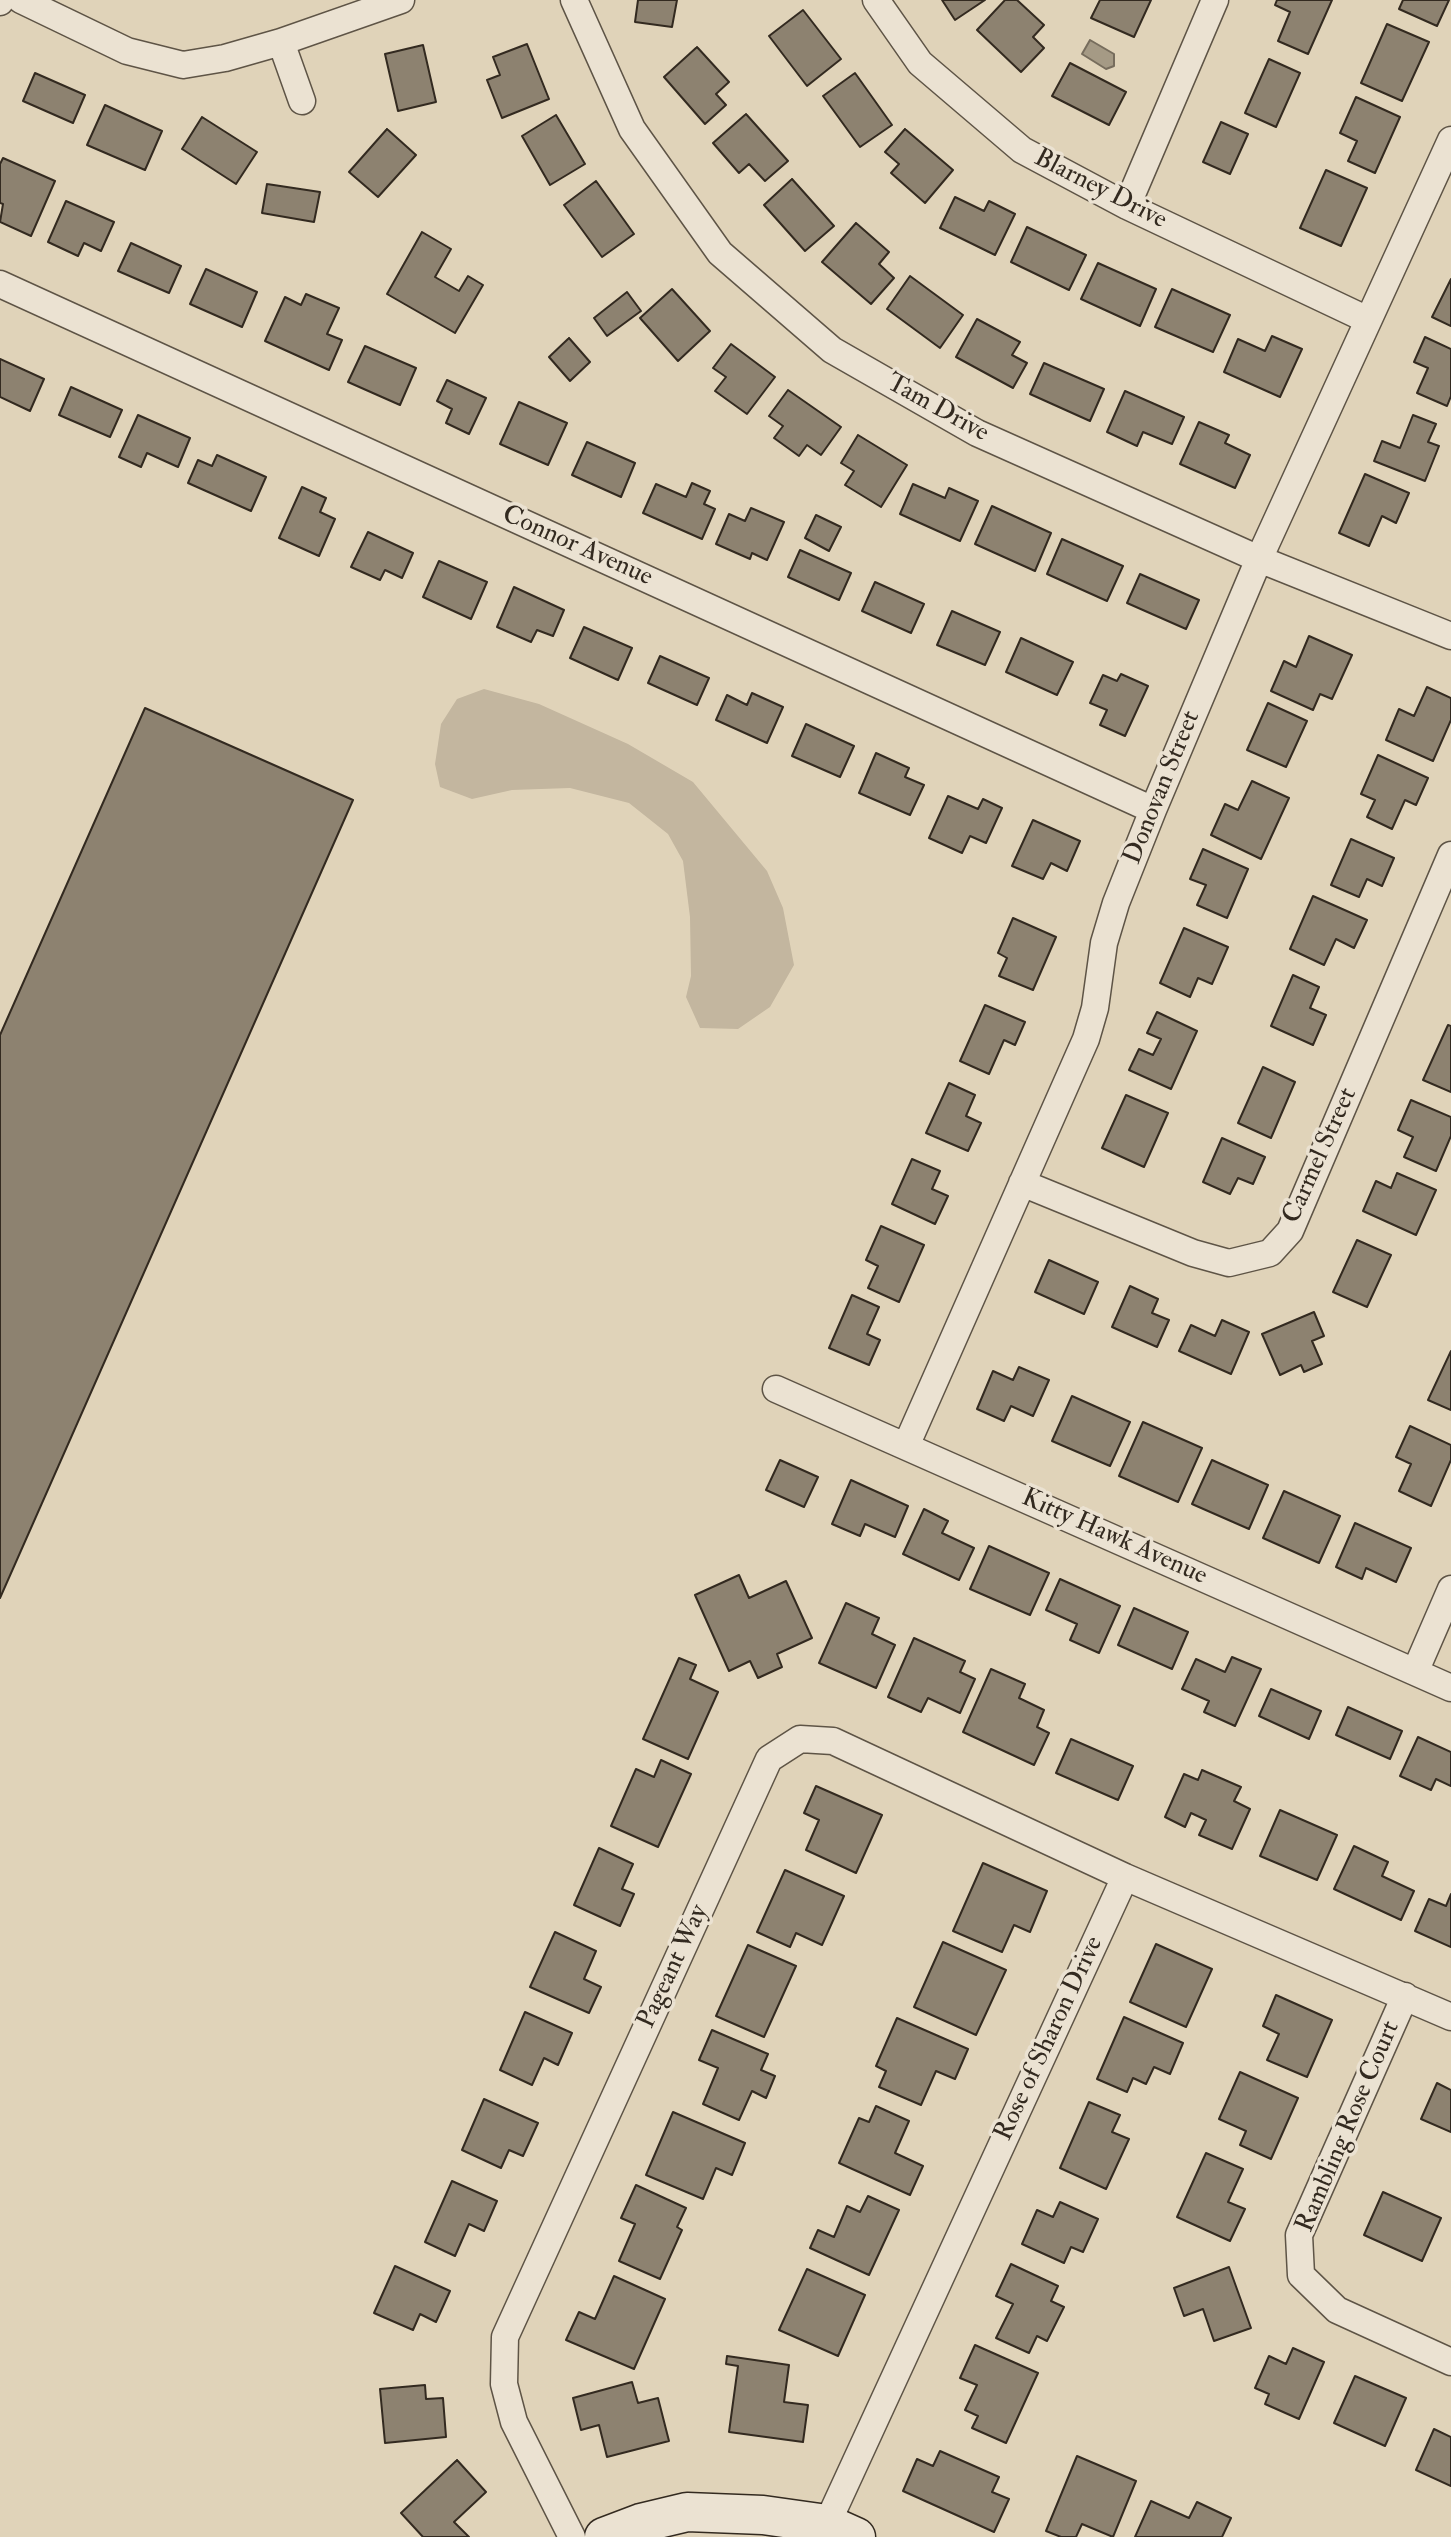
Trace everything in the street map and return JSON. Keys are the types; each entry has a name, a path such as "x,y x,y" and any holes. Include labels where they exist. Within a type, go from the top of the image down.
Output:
{"street":[{"path":"21,0 127,51 183,65 225,58 281,42 401,0"},
{"name":"Tam Drive","path":"574,0 632,129 720,253 832,350 977,433 1259,559 1451,636"},
{"name":"Blarney Drive","path":"876,0 920,63 1022,150 1127,206 1368,320"},
{"path":"1127,206 1215,0"},
{"path":"281,42 302,101"},
{"name":"Donovan Street","path":"906,1446 1086,1039 1095,1008 1104,943 1116,903 1153,810 1259,559 1451,140"},
{"name":"Connor Avenue","path":"0,284 1153,810"},
{"name":"Carmel Street","path":"1022,1183 1193,1253 1229,1263 1270,1253 1290,1231 1451,855"},
{"name":"Kitty Hawk Avenue","path":"776,1389 1451,1688"},
{"path":"1415,1672 1451,1589"},
{"name":"Pageant Way","path":"572,2537 514,2422 504,2384 505,2337 769,1759 800,1739 833,1741 1125,1877"},
{"path":"1125,1877 1451,2017"},
{"name":"Rose of Sharon Drive","path":"842,2531 1125,1877"},
{"name":"Rambling Rose Court","path":"1405,1996 1299,2235 1301,2275 1337,2310 1451,2362"},
{"path":"604,2537 641,2523 687,2512 763,2515 842,2531"}],"shaded area":[{"path":"1090,40 1114,54 1114,66 1106,69 1082,54"},
{"path":"484,689 539,704 628,744 693,782 767,871 783,908 794,965 770,1007 738,1029 700,1028 686,997 691,976 690,917 683,861 668,834 629,803 570,788 512,790 472,799 440,787 435,764 441,724 457,699"}],"building":[{"path":"638,0 677,0 672,27 635,22"},
{"path":"942,0 985,0 955,20"},
{"path":"1005,0 1017,0 1044,25 1033,37 1044,48 1021,72 977,30"},
{"path":"1100,0 1151,0 1134,37 1091,18"},
{"path":"1277,0 1332,0 1308,54 1278,41 1290,12 1275,5"},
{"path":"1403,0 1449,0 1437,26 1399,9"},
{"path":"803,10 841,59 807,86 769,36"},
{"path":"1387,24 1429,42 1402,101 1361,83"},
{"path":"527,44 549,99 502,118 487,80 500,75 493,57"},
{"path":"423,45 436,102 398,111 385,54"},
{"path":"697,47 729,82 716,94 726,105 705,124 664,77"},
{"path":"1269,59 1300,73 1276,127 1245,113"},
{"path":"1070,63 1126,92 1109,125 1052,96"},
{"path":"35,73 85,95 73,123 23,101"},
{"path":"855,73 892,125 860,147 823,96"},
{"path":"1356,97 1400,117 1375,173 1348,161 1357,141 1340,133"},
{"path":"105,105 162,131 145,170 87,145"},
{"path":"746,114 788,161 765,181 749,164 739,173 713,143"},
{"path":"556,115 585,164 550,185 522,136"},
{"path":"202,117 257,152 236,184 182,149"},
{"path":"1221,122 1248,134 1230,174 1203,162"},
{"path":"387,129 416,155 378,197 349,172"},
{"path":"905,129 953,170 925,203 891,173 899,164 885,152"},
{"path":"3,158 55,181 31,236 0,222 3,204 0,203 0,164"},
{"path":"1326,170 1367,188 1341,246 1300,228"},
{"path":"792,179 834,226 805,251 764,205"},
{"path":"596,181 634,234 602,257 564,205"},
{"path":"267,184 320,192 314,222 262,213"},
{"path":"955,197 984,211 989,201 1015,214 995,255 940,228"},
{"path":"66,201 114,222 101,251 84,243 78,256 48,242"},
{"path":"856,223 889,252 879,264 894,278 871,304 822,262"},
{"path":"1027,227 1086,255 1069,290 1011,262"},
{"path":"422,232 451,249 435,277 459,291 468,276 483,285 455,333 387,294"},
{"path":"131,243 181,266 169,293 118,271"},
{"path":"1098,263 1156,289 1140,326 1081,299"},
{"path":"206,269 257,292 242,327 190,304"},
{"path":"910,276 963,315 940,348 887,309"},
{"path":"1451,279 1451,326 1432,317"},
{"path":"672,289 710,331 678,361 640,318"},
{"path":"1172,289 1230,315 1213,352 1155,327"},
{"path":"627,292 641,311 607,336 594,318"},
{"path":"306,294 339,308 327,334 342,340 329,370 265,341 285,297 301,305"},
{"path":"977,319 1020,342 1012,355 1027,363 1013,388 956,357"},
{"path":"1272,336 1302,349 1280,397 1224,372 1238,339 1265,351"},
{"path":"1425,337 1451,349 1451,396 1447,406 1417,393 1428,368 1414,362"},
{"path":"569,338 590,362 570,381 549,357"},
{"path":"731,344 775,377 747,414 715,391 726,377 713,368"},
{"path":"365,346 416,368 400,405 348,382"},
{"path":"0,359 44,379 30,411 0,397"},
{"path":"1044,363 1104,389 1090,421 1030,394"},
{"path":"447,380 486,398 469,434 446,423 452,409 437,401"},
{"path":"71,387 122,410 110,437 59,415"},
{"path":"788,390 841,427 821,455 807,445 799,456 774,438 783,426 769,416"},
{"path":"1125,391 1184,417 1172,444 1143,432 1137,446 1107,432"},
{"path":"519,402 567,423 548,465 500,444"},
{"path":"138,415 190,438 178,467 147,453 141,467 119,457"},
{"path":"1413,415 1436,424 1428,442 1439,446 1425,481 1374,461 1382,441 1400,448"},
{"path":"1199,422 1229,435 1225,443 1250,455 1235,488 1180,464"},
{"path":"858,435 907,465 881,507 845,485 854,471 841,463"},
{"path":"587,442 635,463 621,497 572,475"},
{"path":"217,455 266,477 251,511 188,483 198,460 212,466"},
{"path":"1365,474 1409,493 1396,523 1382,516 1369,546 1339,533"},
{"path":"692,483 710,491 704,504 715,509 702,539 643,513 656,484 686,497"},
{"path":"913,484 945,498 949,488 978,501 960,541 900,514"},
{"path":"302,487 326,498 320,512 335,519 319,556 279,538"},
{"path":"992,506 1051,533 1035,571 975,544"},
{"path":"751,508 784,522 767,560 752,553 750,559 716,544 729,514 745,521"},
{"path":"816,515 841,527 829,551 805,538"},
{"path":"368,532 413,553 402,578 385,570 380,580 351,567"},
{"path":"1062,539 1123,566 1107,601 1047,574"},
{"path":"800,550 851,573 839,600 788,577"},
{"path":"439,561 487,582 471,619 423,597"},
{"path":"1140,574 1199,600 1186,629 1127,603"},
{"path":"875,582 924,604 911,633 862,611"},
{"path":"514,587 564,610 553,636 537,630 531,642 497,627"},
{"path":"952,611 1000,632 985,665 937,645"},
{"path":"584,627 632,648 618,680 570,658"},
{"path":"1309,636 1352,655 1332,699 1320,694 1313,710 1271,691 1284,661 1296,667"},
{"path":"1021,638 1073,662 1057,695 1006,672"},
{"path":"660,656 709,678 697,705 648,683"},
{"path":"1121,674 1148,686 1125,736 1100,725 1107,710 1090,703 1103,675 1117,681"},
{"path":"1427,687 1451,698 1451,720 1433,761 1386,740 1399,709 1414,716"},
{"path":"752,693 783,707 767,743 716,720 727,695 747,705"},
{"path":"1268,703 1307,721 1286,767 1247,750"},
{"path":"145,708 353,800 0,1598 0,1035"},
{"path":"806,724 854,746 840,777 792,756"},
{"path":"876,753 909,768 905,777 924,785 910,815 859,793"},
{"path":"1378,755 1428,778 1416,805 1405,800 1392,829 1367,817 1375,800 1361,794"},
{"path":"1252,781 1289,798 1261,859 1211,835 1225,804 1238,810"},
{"path":"948,796 978,809 983,799 1002,808 986,843 970,836 962,853 929,838"},
{"path":"1033,820 1080,841 1067,871 1051,863 1043,879 1012,866"},
{"path":"1351,839 1394,858 1382,886 1367,879 1359,897 1331,885"},
{"path":"1203,849 1248,869 1227,918 1197,905 1206,885 1190,879"},
{"path":"1313,896 1367,920 1354,948 1336,939 1324,965 1290,949"},
{"path":"1013,918 1056,937 1033,990 999,976 1007,958 998,953"},
{"path":"1184,928 1228,947 1212,984 1198,978 1190,997 1160,983"},
{"path":"1293,975 1319,987 1310,1008 1326,1015 1313,1045 1271,1026"},
{"path":"985,1005 1025,1022 1015,1045 1004,1040 989,1074 960,1061"},
{"path":"1157,1012 1197,1031 1171,1089 1129,1070 1139,1049 1153,1055 1161,1039 1147,1033"},
{"path":"1448,1025 1451,1026 1451,1092 1423,1080"},
{"path":"1263,1067 1295,1082 1271,1138 1238,1123"},
{"path":"949,1083 975,1095 966,1116 981,1123 968,1151 926,1133"},
{"path":"1126,1095 1168,1113 1144,1167 1102,1148"},
{"path":"1411,1100 1451,1117 1451,1136 1436,1171 1404,1157 1413,1137 1398,1130"},
{"path":"1222,1138 1265,1157 1253,1184 1238,1178 1230,1194 1203,1182"},
{"path":"912,1159 940,1171 932,1189 948,1196 935,1224 892,1204"},
{"path":"1397,1173 1436,1190 1416,1235 1363,1211 1376,1181 1391,1188"},
{"path":"881,1226 924,1245 899,1302 868,1288 878,1266 866,1260"},
{"path":"1357,1240 1391,1255 1367,1307 1333,1292"},
{"path":"1049,1260 1098,1282 1084,1314 1035,1292"},
{"path":"1130,1286 1158,1299 1152,1313 1169,1320 1157,1347 1112,1327"},
{"path":"852,1295 879,1307 867,1334 880,1340 869,1365 829,1348"},
{"path":"1314,1312 1324,1336 1312,1341 1322,1364 1304,1372 1301,1365 1280,1375 1262,1334"},
{"path":"1222,1320 1249,1332 1231,1374 1179,1351 1191,1325 1215,1336"},
{"path":"1451,1351 1451,1410 1428,1400"},
{"path":"1019,1367 1049,1380 1033,1416 1011,1406 1004,1421 977,1409 993,1371 1013,1380"},
{"path":"1072,1396 1130,1422 1110,1466 1052,1441"},
{"path":"1143,1422 1202,1448 1178,1502 1119,1476"},
{"path":"1410,1426 1451,1445 1451,1460 1431,1506 1399,1491 1411,1464 1396,1457"},
{"path":"780,1460 818,1477 804,1507 766,1490"},
{"path":"1212,1460 1268,1485 1249,1529 1192,1504"},
{"path":"851,1480 908,1506 895,1537 865,1524 860,1536 832,1524"},
{"path":"1284,1491 1340,1516 1319,1563 1263,1538"},
{"path":"924,1509 948,1521 942,1533 974,1548 959,1580 903,1554"},
{"path":"1355,1523 1411,1548 1396,1582 1366,1568 1362,1579 1336,1567"},
{"path":"989,1546 1049,1573 1030,1615 970,1589"},
{"path":"739,1575 749,1598 786,1581 812,1638 777,1654 782,1667 758,1678 750,1661 729,1671 695,1595"},
{"path":"1060,1579 1120,1606 1099,1653 1070,1640 1077,1624 1046,1610"},
{"path":"846,1603 879,1618 872,1634 895,1645 876,1688 819,1663"},
{"path":"1134,1608 1188,1632 1172,1669 1118,1645"},
{"path":"914,1638 965,1661 960,1672 975,1679 960,1713 928,1698 921,1712 888,1697"},
{"path":"1232,1657 1261,1669 1235,1726 1204,1712 1209,1701 1182,1689 1196,1659 1225,1672"},
{"path":"679,1658 696,1665 690,1679 718,1692 688,1759 643,1739"},
{"path":"991,1669 1025,1684 1019,1698 1044,1710 1037,1727 1049,1733 1034,1765 963,1732"},
{"path":"1271,1689 1321,1711 1309,1739 1259,1716"},
{"path":"1348,1707 1402,1731 1390,1759 1336,1735"},
{"path":"1418,1737 1451,1752 1451,1786 1436,1779 1431,1790 1400,1776"},
{"path":"1071,1739 1133,1766 1118,1800 1056,1773"},
{"path":"661,1760 691,1774 658,1847 611,1826 636,1769 654,1777"},
{"path":"1202,1770 1241,1787 1234,1801 1250,1809 1232,1849 1199,1835 1206,1820 1191,1813 1185,1827 1165,1817 1184,1774 1198,1780"},
{"path":"816,1786 882,1815 856,1873 806,1850 819,1820 804,1813"},
{"path":"1280,1810 1337,1835 1317,1880 1260,1856"},
{"path":"1354,1846 1388,1862 1382,1876 1414,1891 1401,1920 1334,1889"},
{"path":"599,1848 633,1864 622,1889 634,1894 620,1926 574,1905"},
{"path":"983,1863 1047,1891 1030,1932 1014,1925 1002,1952 953,1931"},
{"path":"785,1870 844,1896 822,1945 796,1933 790,1947 757,1932"},
{"path":"1451,1894 1451,1947 1415,1931 1429,1899 1446,1906"},
{"path":"555,1932 596,1951 584,1979 601,1987 589,2013 530,1987"},
{"path":"943,1942 1006,1970 976,2035 914,2007"},
{"path":"1156,1944 1212,1969 1186,2027 1130,2002"},
{"path":"748,1945 796,1966 764,2037 716,2016"},
{"path":"1276,1995 1332,2020 1307,2077 1267,2060 1279,2034 1263,2026"},
{"path":"525,2012 572,2033 558,2065 544,2058 532,2085 500,2070"},
{"path":"1124,2017 1183,2043 1170,2074 1154,2067 1146,2084 1133,2078 1127,2092 1097,2079"},
{"path":"897,2018 968,2049 955,2079 936,2071 921,2105 879,2087 886,2071 876,2066"},
{"path":"712,2030 768,2054 761,2070 775,2076 766,2098 752,2091 739,2120 703,2104 718,2068 699,2060"},
{"path":"1240,2072 1298,2098 1271,2159 1240,2145 1246,2131 1219,2119"},
{"path":"1437,2083 1451,2090 1451,2132 1421,2119"},
{"path":"484,2099 538,2123 523,2156 509,2150 501,2168 462,2150"},
{"path":"1089,2102 1120,2115 1112,2132 1129,2139 1106,2189 1060,2168"},
{"path":"876,2106 909,2121 895,2153 923,2166 910,2195 839,2163 859,2118 869,2122"},
{"path":"673,2112 745,2143 732,2175 716,2168 703,2199 646,2175"},
{"path":"1206,2153 1243,2169 1228,2202 1245,2209 1230,2241 1177,2217"},
{"path":"452,2181 497,2201 484,2231 469,2224 455,2256 425,2242"},
{"path":"636,2185 686,2208 677,2227 682,2230 660,2279 619,2261 635,2224 621,2218"},
{"path":"1383,2192 1441,2218 1422,2261 1364,2235"},
{"path":"868,2196 899,2210 869,2275 810,2248 818,2230 834,2237 847,2206 860,2212"},
{"path":"1060,2202 1098,2219 1083,2252 1071,2247 1064,2263 1022,2244 1037,2210 1053,2217"},
{"path":"1011,2264 1058,2286 1051,2301 1064,2307 1047,2341 1037,2336 1029,2353 996,2338 1013,2304 996,2296"},
{"path":"395,2266 450,2291 436,2322 420,2314 413,2330 374,2313"},
{"path":"1229,2267 1251,2328 1214,2341 1203,2309 1184,2316 1174,2288"},
{"path":"807,2269 865,2295 838,2356 779,2330"},
{"path":"614,2276 665,2299 634,2369 566,2340 579,2312 595,2319"},
{"path":"975,2345 1038,2373 1006,2443 972,2428 978,2416 965,2410 977,2385 960,2378"},
{"path":"1293,2348 1324,2362 1299,2419 1265,2404 1269,2394 1255,2388 1269,2356 1286,2364"},
{"path":"727,2356 789,2365 784,2402 808,2405 803,2442 729,2432 738,2366 726,2364"},
{"path":"1355,2376 1406,2398 1385,2446 1334,2423"},
{"path":"632,2382 638,2403 658,2398 669,2441 607,2457 599,2425 581,2430 573,2398"},
{"path":"425,2385 426,2399 443,2398 446,2437 385,2443 380,2389"},
{"path":"1434,2429 1451,2437 1451,2486 1416,2470"},
{"path":"940,2451 999,2477 992,2492 1009,2499 994,2532 903,2491 917,2459 933,2466"},
{"path":"1077,2456 1136,2481 1113,2537 1082,2524 1076,2537 1061,2537 1046,2531"},
{"path":"457,2460 486,2492 454,2522 469,2537 423,2537 401,2513"},
{"path":"1151,2501 1189,2518 1197,2502 1231,2518 1222,2537 1135,2537"}]}
